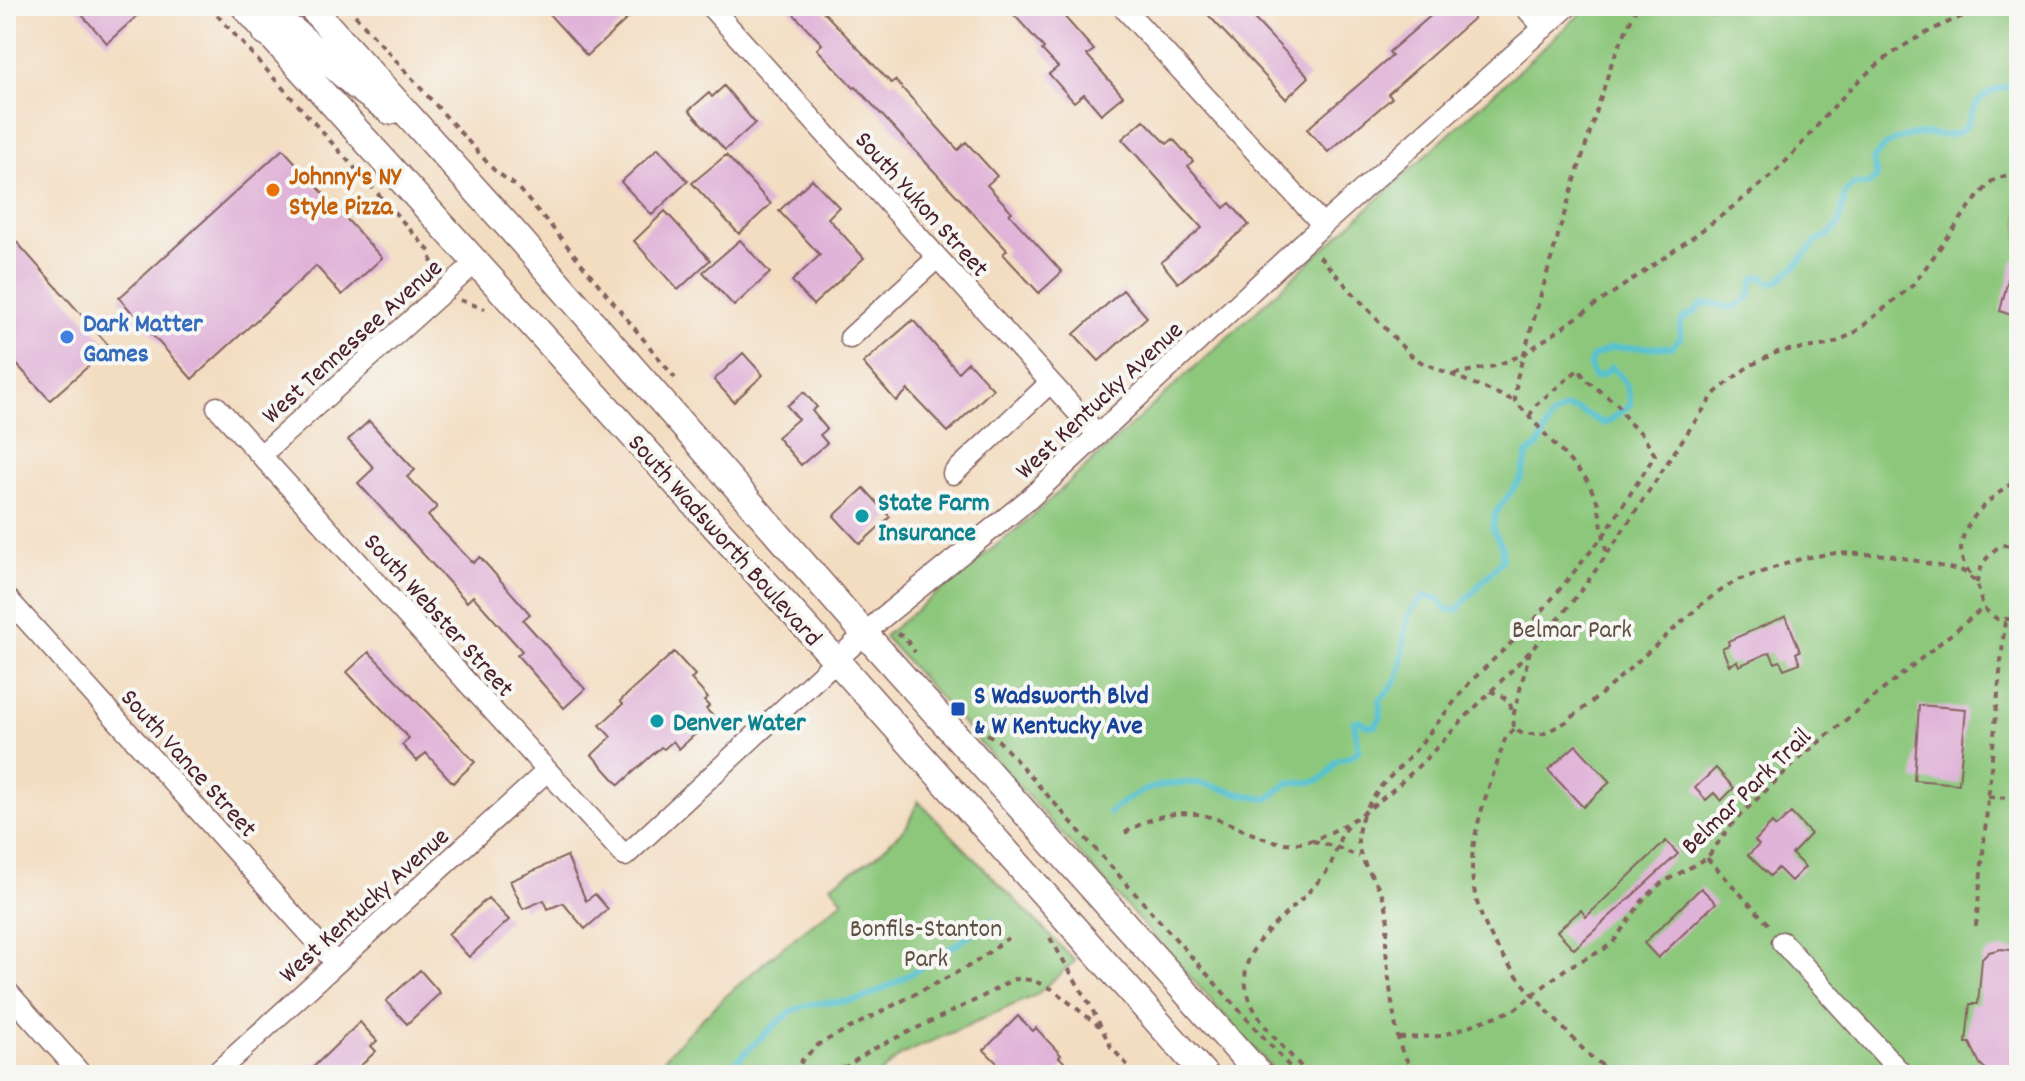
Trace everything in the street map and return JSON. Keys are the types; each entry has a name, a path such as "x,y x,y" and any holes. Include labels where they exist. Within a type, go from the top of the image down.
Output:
{"main road":[{"name":"South Wadsworth Boulevard","path":"244,6 1205,1075"},
{"name":"South Wadsworth Boulevard","path":"310,6 1260,1075"},
{"path":"266,33 275,26 285,26 294,31 356,86 435,144"}],"street":[{"name":"South Yukon Street","path":"710,6 1098,435"},
{"path":"1122,6 1323,225"},
{"path":"1524,6 1544,28"},
{"name":"West Kentucky Avenue","path":"625,856 921,584 1029,499 1304,242 1568,6"},
{"path":"850,338 937,258"},
{"name":"West Tennessee Avenue","path":"261,455 475,263"},
{"path":"953,474 1050,383"},
{"name":"South Webster Street","path":"217,407 625,856"},
{"name":"South Vance Street","path":"6,597 336,963"},
{"name":"West Kentucky Avenue","path":"214,1075 547,771"},
{"path":"1782,942 1903,1075"},
{"path":"6,990 82,1075"}],"path":[{"path":"209,6 431,253 432,270"},
{"path":"1515,401 1517,378 1563,218 1612,62 1637,6"},
{"path":"1454,374 1495,366 1524,354 1711,223 1768,179 1857,82 1884,59 1922,34 1991,6"},
{"path":"1309,1075 1257,1018 1248,998 1245,978 1248,961 1259,941 1329,869 1341,834 1430,755 1571,604 1716,392 1749,366 1780,351 1830,345 1854,333 1913,285 1992,181 2019,170"},
{"path":"1304,242 1347,283 1409,354 1421,362 1515,401 1530,415 1587,480 1595,496 1607,554"},
{"path":"1420,1075 1405,1057 1399,1038 1386,952 1387,911 1375,882 1359,857 1358,828 1364,812 1381,786 1411,756 1470,682 1533,622 1604,535 1655,455 1618,405 1585,379 1579,369 1536,405 1530,415"},
{"path":"2019,480 2000,490 1979,509 1966,531 1962,553 1966,569 1977,583 1983,608 1997,619 2019,617"},
{"path":"1977,583 1982,565 1991,552 2001,545 2019,546"},
{"path":"1514,729 1523,734 1543,734 1566,722 1703,603 1735,581 1768,568 1836,553 1889,555 1963,571 1977,583"},
{"name":"Belmar Park Trail","path":"1399,1038 1441,1036 1514,1010 1568,967 1603,950 1614,941 1642,901 1660,884 1707,858 1756,797 1983,608"},
{"path":"1976,926 2005,620"},
{"path":"899,636 904,636 918,661"},
{"path":"1513,717 1531,648"},
{"path":"1490,691 1505,696 1512,707 1514,729 1505,739 1481,818 1472,863 1477,907 1494,943 1534,996 1593,1058 1608,1070 1637,1073"},
{"path":"977,732 999,741 1297,1075"},
{"path":"1988,797 2019,798"},
{"path":"1125,833 1145,821 1180,812 1215,817 1272,840 1311,841 1359,857"},
{"path":"1311,841 1339,829 1364,812"},
{"path":"1707,858 1782,942"},
{"path":"1047,934 1090,1005 1111,1047 1136,1075"},
{"path":"796,1075 802,1060 819,1044 973,964 1008,938"},
{"path":"833,1075 873,1049 1014,979 1032,980 1052,989 1099,1026"}],"green space":[{"name":"Belmar Park","path":"1589,6 2019,6 2019,1075 1278,1075 884,636 1029,519"},
{"name":"Bonfils-Stanton Park","path":"918,801 1075,961 1036,995 901,1055 878,1075 650,1075 741,982 843,901 831,885 876,856 907,826"}],"building":[{"path":"74,6 148,6 107,43"},
{"path":"558,6 641,6 587,56 549,14"},
{"path":"786,6 818,6 891,83 895,80 958,150 966,142 997,176 987,185 1062,272 1039,293 1003,254 1007,250 817,49 822,44"},
{"path":"1006,6 1055,6 1094,50 1087,55 1123,96 1101,114 1084,94 1074,102 1049,74 1058,67"},
{"path":"1200,6 1242,6 1309,77 1286,99"},
{"path":"1442,6 1463,6 1474,18 1388,94 1392,98 1328,152 1307,129 1392,56 1389,52"},
{"path":"724,86 755,123 725,150 689,110 709,93 712,97"},
{"path":"1144,120 1167,144 1173,139 1193,161 1188,166 1224,208 1230,203 1249,225 1178,283 1161,262 1202,228 1122,139"},
{"path":"658,148 688,181 652,215 621,182"},
{"path":"283,149 382,258 342,295 316,266 192,379 119,298"},
{"path":"726,155 771,204 739,234 692,183"},
{"path":"812,179 839,207 828,218 864,258 813,305 792,281 820,255 779,211"},
{"path":"665,211 710,260 678,290 634,241"},
{"path":"6,230 110,347 50,400 6,353"},
{"path":"740,240 770,273 734,306 703,272"},
{"path":"2013,260 2019,261 2019,318 2000,311"},
{"path":"1123,290 1147,317 1099,361 1074,334"},
{"path":"913,320 958,372 968,362 993,389 948,432 908,390 896,401 863,363"},
{"path":"743,353 763,375 734,402 714,380"},
{"path":"804,392 817,407 812,411 827,429 820,435 827,443 801,465 777,437 798,419 787,406"},
{"path":"369,421 415,470 407,477 437,507 428,516 473,563 480,557 530,614 523,620 585,689 564,708 517,655 522,651 473,596 467,602 358,483 374,468 348,440"},
{"name":"State Farm Insurance","path":"864,488 890,517 860,544 834,516"},
{"path":"1786,616 1800,651 1796,653 1800,663 1784,669 1780,661 1775,663 1770,652 1739,666 1737,661 1729,665 1722,648 1729,645 1728,641"},
{"path":"369,652 475,762 453,783 426,753 417,761 402,745 409,738 347,672"},
{"name":"Denver Water","path":"674,652 695,675 691,679 708,698 704,701 709,706 706,709 714,717 679,749 673,741 664,749 661,747 619,785 592,755 611,737 600,725 623,704 620,701"},
{"path":"1919,705 1966,709 1959,784 1914,780"},
{"path":"1576,745 1610,782 1583,807 1548,770"},
{"path":"1716,768 1734,788 1721,801 1714,793 1706,800 1695,788"},
{"path":"1791,813 1811,834 1792,854 1805,867 1791,881 1778,868 1770,876 1748,855 1759,845 1755,841 1772,823 1776,827"},
{"path":"1666,841 1678,854 1574,949 1557,931 1581,910 1586,917"},
{"path":"567,856 586,901 595,894 608,909 585,929 563,903 548,909 544,900 523,909 510,881"},
{"path":"1701,888 1716,903 1658,958 1644,943"},
{"path":"488,898 509,920 469,957 448,934"},
{"path":"2001,949 2019,951 2019,1072 2003,1070 2003,1074 1989,1072 1980,1064 1970,1043 1966,1043 1970,1004 1978,1004 1982,959 1989,952"},
{"path":"420,970 440,993 407,1024 386,1001"},
{"path":"1018,1016 1033,1031 1036,1028 1061,1055 1059,1057 1066,1064 1055,1075 1003,1075 994,1068 998,1064 984,1050"},
{"path":"360,1022 377,1041 371,1046 376,1051 351,1075 305,1075"}],"waterway":[{"path":"1109,813 1138,793 1170,784 1204,784 1268,799 1289,782 1322,779 1336,761 1352,756 1359,750 1354,722 1360,720 1367,726 1375,726 1381,717 1379,700 1392,687 1399,673 1405,631 1414,607 1426,596 1439,599 1446,610 1457,610 1502,560 1502,547 1493,530 1495,514 1522,477 1527,455 1539,445 1551,418 1565,408 1578,410 1605,424 1630,405 1626,384 1611,367 1603,375 1594,377 1590,366 1592,357 1611,348 1671,347 1680,338 1683,318 1695,312 1700,305 1712,303 1732,308 1749,299 1754,279 1763,276 1769,283 1776,282 1839,224 1845,193 1854,184 1867,185 1877,177 1873,159 1884,147 1896,139 1911,135 1955,134 1966,125 1986,95 1998,89 2019,89"},
{"path":"722,1075 795,1010 813,1004 857,1000 882,990 992,920"}],"place":[{"name":"Johnny's NY Style Pizza","path":"273,190"},
{"name":"Dark Matter Games","path":"67,337"},
{"name":"State Farm Insurance","path":"862,516"},
{"name":"S Wadsworth Blvd & W Kentucky Ave","path":"958,709"},
{"name":"Denver Water","path":"657,721"}]}
